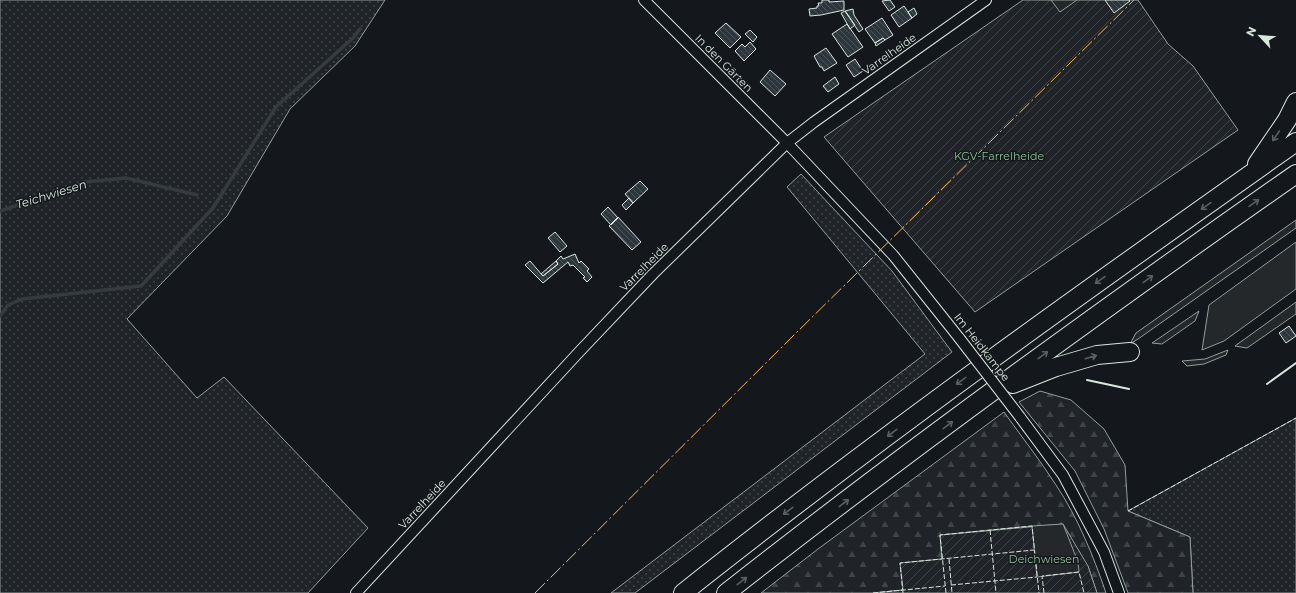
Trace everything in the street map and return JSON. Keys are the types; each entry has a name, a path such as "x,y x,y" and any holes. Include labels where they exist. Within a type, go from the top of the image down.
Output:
{"highway":[{"path":"1249,175 1287,120 1296,102"},
{"path":"683,593 748,541 923,409 1098,281 1296,142"},
{"path":"726,593 988,394 1296,174"},
{"path":"988,394 1056,367 1097,355 1130,352"}],"street":[{"name":"In den Gärten","path":"644,0 787,143"},
{"name":"Varrelheide","path":"356,593 653,274 787,143 814,122 986,0"},
{"name":"Im Heidkampe","path":"787,143 893,255 960,339 1063,475 1104,552 1119,593"}],"green space":[{"path":"0,0 385,0 355,46 290,109 227,216 127,319 197,398 224,377 368,528 308,593 0,593"},
{"name":"KGV-Farrelheide","path":"1023,0 1138,0 1168,44 1193,66 1238,130 975,312 824,137"},
{"path":"801,174 892,271 952,352 635,593 611,593 925,354 787,187"},
{"path":"1040,391 1071,400 1104,429 1125,465 1128,511 1190,537 1193,593 1128,593 1104,529 1075,471 1019,402"},
{"path":"1004,412 1050,476 1071,510 1096,565 1106,593 1097,593 1088,566 1032,526 940,535 942,559 903,590 873,593 761,593 818,549"},
{"path":"1296,418 1296,593 1193,593 1190,537 1128,511"},
{"name":"Deichwiesen","path":"1063,524 1088,566 1097,593 873,593 903,590 900,563 942,559 940,535"}],"shaded area":[{"path":"1051,0 1077,0 1060,12"},
{"path":"1296,220 1296,228 1130,344 1136,333"},
{"path":"1296,242 1296,289 1224,341 1202,350 1209,305"},
{"path":"1296,302 1296,314 1247,348 1235,346"},
{"path":"1199,311 1195,321 1162,344 1152,343"},
{"path":"1228,350 1226,355 1204,364 1187,366 1182,361 1205,359"},
{"path":"1063,524 1078,562 1079,572 1037,577 1032,526"}],"building":[{"path":"822,0 829,0 829,2 844,1 844,10 810,16 809,9 817,8 817,6 819,6 818,3 822,3"},
{"path":"890,0 895,7 889,11 882,1"},
{"path":"1105,0 1129,0 1130,1 1114,13"},
{"path":"904,6 912,18 899,27 891,15"},
{"path":"914,8 917,14 912,18 908,12"},
{"path":"853,9 854,15 863,29 859,32 845,11"},
{"path":"845,11 855,25 850,29 841,13"},
{"path":"882,18 893,35 885,40 883,38 875,43 865,29"},
{"path":"726,23 741,37 730,48 715,33"},
{"path":"847,24 863,47 848,57 832,34"},
{"path":"750,30 757,37 753,42 745,34"},
{"path":"883,38 885,40 876,46 875,43"},
{"path":"750,42 756,49 744,61 735,51 742,44 745,47"},
{"path":"826,48 837,63 824,71 814,56"},
{"path":"855,59 863,71 854,77 846,65"},
{"path":"770,70 786,84 775,96 760,82"},
{"path":"835,77 839,84 828,92 823,86"},
{"path":"640,181 648,189 633,203 625,194"},
{"path":"629,198 633,203 626,210 622,205"},
{"path":"608,207 618,218 611,225 601,214"},
{"path":"618,217 641,242 632,250 609,226"},
{"path":"555,232 567,246 560,252 548,238"},
{"path":"575,254 579,263 581,261 589,269 587,271 592,277 587,282 583,278 585,277 573,265 570,266 568,262 543,283 525,265 530,261 543,276 558,264 556,261 561,256 563,259"},
{"path":"556,261 558,264 543,276 541,274"},
{"path":"1289,326 1296,336 1286,343 1279,333"}],"waterway":[{"path":"0,316 8,305 22,299 141,286 213,208 276,107 353,38 360,29"},
{"name":"Teichwiesen","path":"0,211 85,182 126,178 197,195"}],"fence":[{"path":"1128,511 1296,418"},
{"path":"946,593 940,535 1032,526 1039,593"},
{"path":"990,530 996,593"},
{"path":"903,593 900,563 1034,550"},
{"path":"949,559 952,593"},
{"path":"1044,593 1042,576 1079,572 1084,593"},
{"path":"951,585 1037,577"},
{"path":"873,593 945,586"}],"wall":[{"path":"1267,384 1296,363"},
{"path":"1087,380 1129,389"}],"power":[{"path":"535,593 1134,0"}]}
